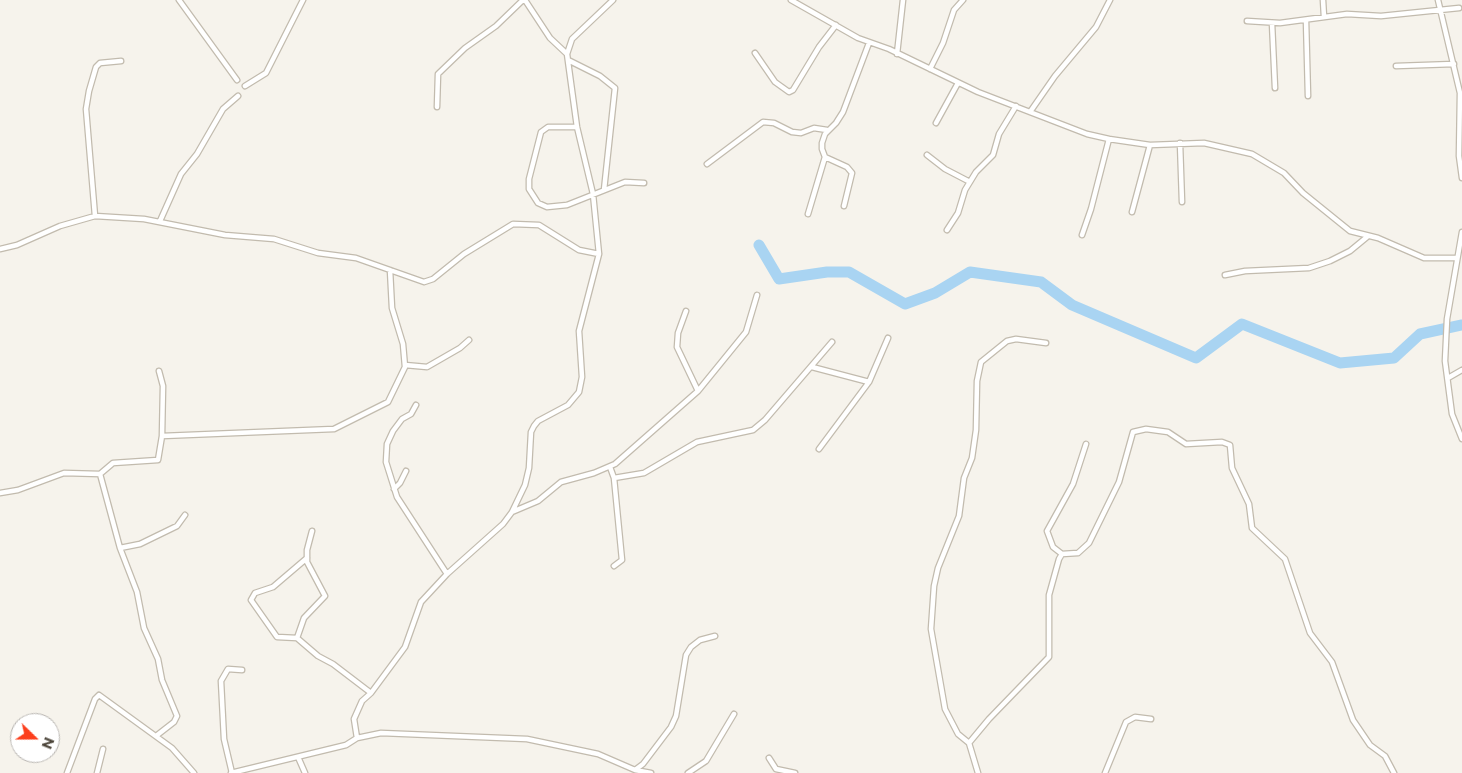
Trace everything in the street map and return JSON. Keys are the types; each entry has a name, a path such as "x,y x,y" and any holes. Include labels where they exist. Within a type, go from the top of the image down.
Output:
{"street":[{"path":"179,0 237,80"},
{"path":"245,86 266,73 302,0"},
{"path":"437,107 438,74 465,48 496,26 524,0 550,38 567,57 600,76 615,88 604,190"},
{"path":"357,738 354,719 362,701 371,694 404,646 421,602 447,574 503,524 512,512 525,485 529,468 531,432 534,426 576,398 581,384 579,331 599,254 593,194 578,127 567,57 572,39 614,0"},
{"path":"791,0 870,43 958,83 1087,134 1109,140 1150,145 1204,143 1252,154 1264,159 1284,174 1302,193 1350,231 1367,237 1378,238 1424,258 1456,258"},
{"path":"897,54 903,0"},
{"path":"930,69 943,43 954,10 963,0"},
{"path":"1030,112 1055,76 1096,27 1110,0"},
{"path":"1323,0 1324,17"},
{"path":"1438,0 1460,93 1459,156 1462,178"},
{"path":"1247,21 1272,23 1347,14 1381,16 1459,8"},
{"path":"1306,20 1308,96"},
{"path":"1272,23 1275,88"},
{"path":"755,53 775,82 788,92 794,90 819,47 836,25"},
{"path":"808,214 825,156 822,149 828,130 836,123 843,112 870,43"},
{"path":"95,216 86,110 89,91 96,66 100,63 121,61"},
{"path":"1396,66 1454,64"},
{"path":"936,123 958,83"},
{"path":"160,221 181,174 197,154 223,109 238,96"},
{"path":"947,230 958,213 970,182 982,164 993,155 999,134 1016,106"},
{"path":"707,164 763,122 774,123 792,132 801,133 814,128 828,130"},
{"path":"578,127 548,128 541,132 528,178 530,188 538,203 547,207 567,205 625,182 644,183"},
{"path":"1082,235 1091,209 1109,140"},
{"path":"1180,143 1182,202"},
{"path":"1132,212 1150,145"},
{"path":"927,155 945,169 970,182"},
{"path":"825,156 847,167 852,173 844,206"},
{"path":"0,249 17,245 60,226 95,216 160,221 225,235 274,240 318,253 356,258 420,282 427,282 507,227 523,224 540,225 579,250 599,254"},
{"path":"1462,234 1456,258 1447,319 1446,361 1452,414 1462,439"},
{"path":"1225,275 1244,271 1309,268 1330,261 1350,251 1367,237"},
{"path":"162,436 338,428 389,401 404,372 405,364 403,344 392,308 390,270"},
{"path":"512,512 538,501 561,482 610,467 698,391 746,332 757,295"},
{"path":"686,311 678,333 677,347 698,391"},
{"path":"819,449 869,382 888,338"},
{"path":"978,773 969,743 958,734 945,709 931,630 934,586 938,568 960,516 964,478 972,458 976,430 977,381 981,362 1007,340 1016,339 1046,343"},
{"path":"405,364 427,367 460,348 469,340"},
{"path":"614,478 644,473 697,442 752,430 760,425 832,342"},
{"path":"812,366 869,382"},
{"path":"1448,378 1462,370"},
{"path":"0,493 18,490 64,473 100,474 113,463 158,460 162,436 163,386 159,371"},
{"path":"416,405 411,414 400,422 387,444 386,462 394,489 407,515 447,574"},
{"path":"1086,444 1073,484 1047,531 1052,547 1062,554 1078,553 1089,544 1119,482 1135,430 1168,432 1186,444 1230,444 1232,468 1249,504 1252,528 1285,559 1310,633 1332,662 1353,720 1370,745 1385,756 1394,773"},
{"path":"610,467 614,478 622,560 614,566"},
{"path":"394,489 400,483 406,471"},
{"path":"100,474 120,548 137,592 145,633 158,659 162,680 177,716 174,722 156,736"},
{"path":"120,548 140,544 177,526 185,515"},
{"path":"297,638 304,618 325,596 324,591 309,567 307,558 312,531"},
{"path":"969,743 989,719 1049,657 1049,595 1062,554"},
{"path":"307,558 278,584 255,592 251,600 277,637 297,638 318,656 333,664 371,694"},
{"path":"635,770 643,764 670,728 676,716 686,655 696,644 715,636"},
{"path":"242,670 228,669 221,681 224,739 231,773 242,772 346,745 357,738 381,733 410,733 527,739 598,754 635,770 652,773"},
{"path":"67,773 96,696 102,696 172,748 194,773"},
{"path":"688,773 706,762 734,714"},
{"path":"1105,773 1126,722 1135,717 1151,719"},
{"path":"97,773 103,749"},
{"path":"298,758 305,773"},
{"path":"769,758 776,769 794,773"}],"waterway":[{"path":"759,245 779,279 827,272 849,272 905,304 935,293 970,272 1041,282 1072,305 1196,358 1242,324 1340,363 1394,358 1420,334 1462,325"}]}
